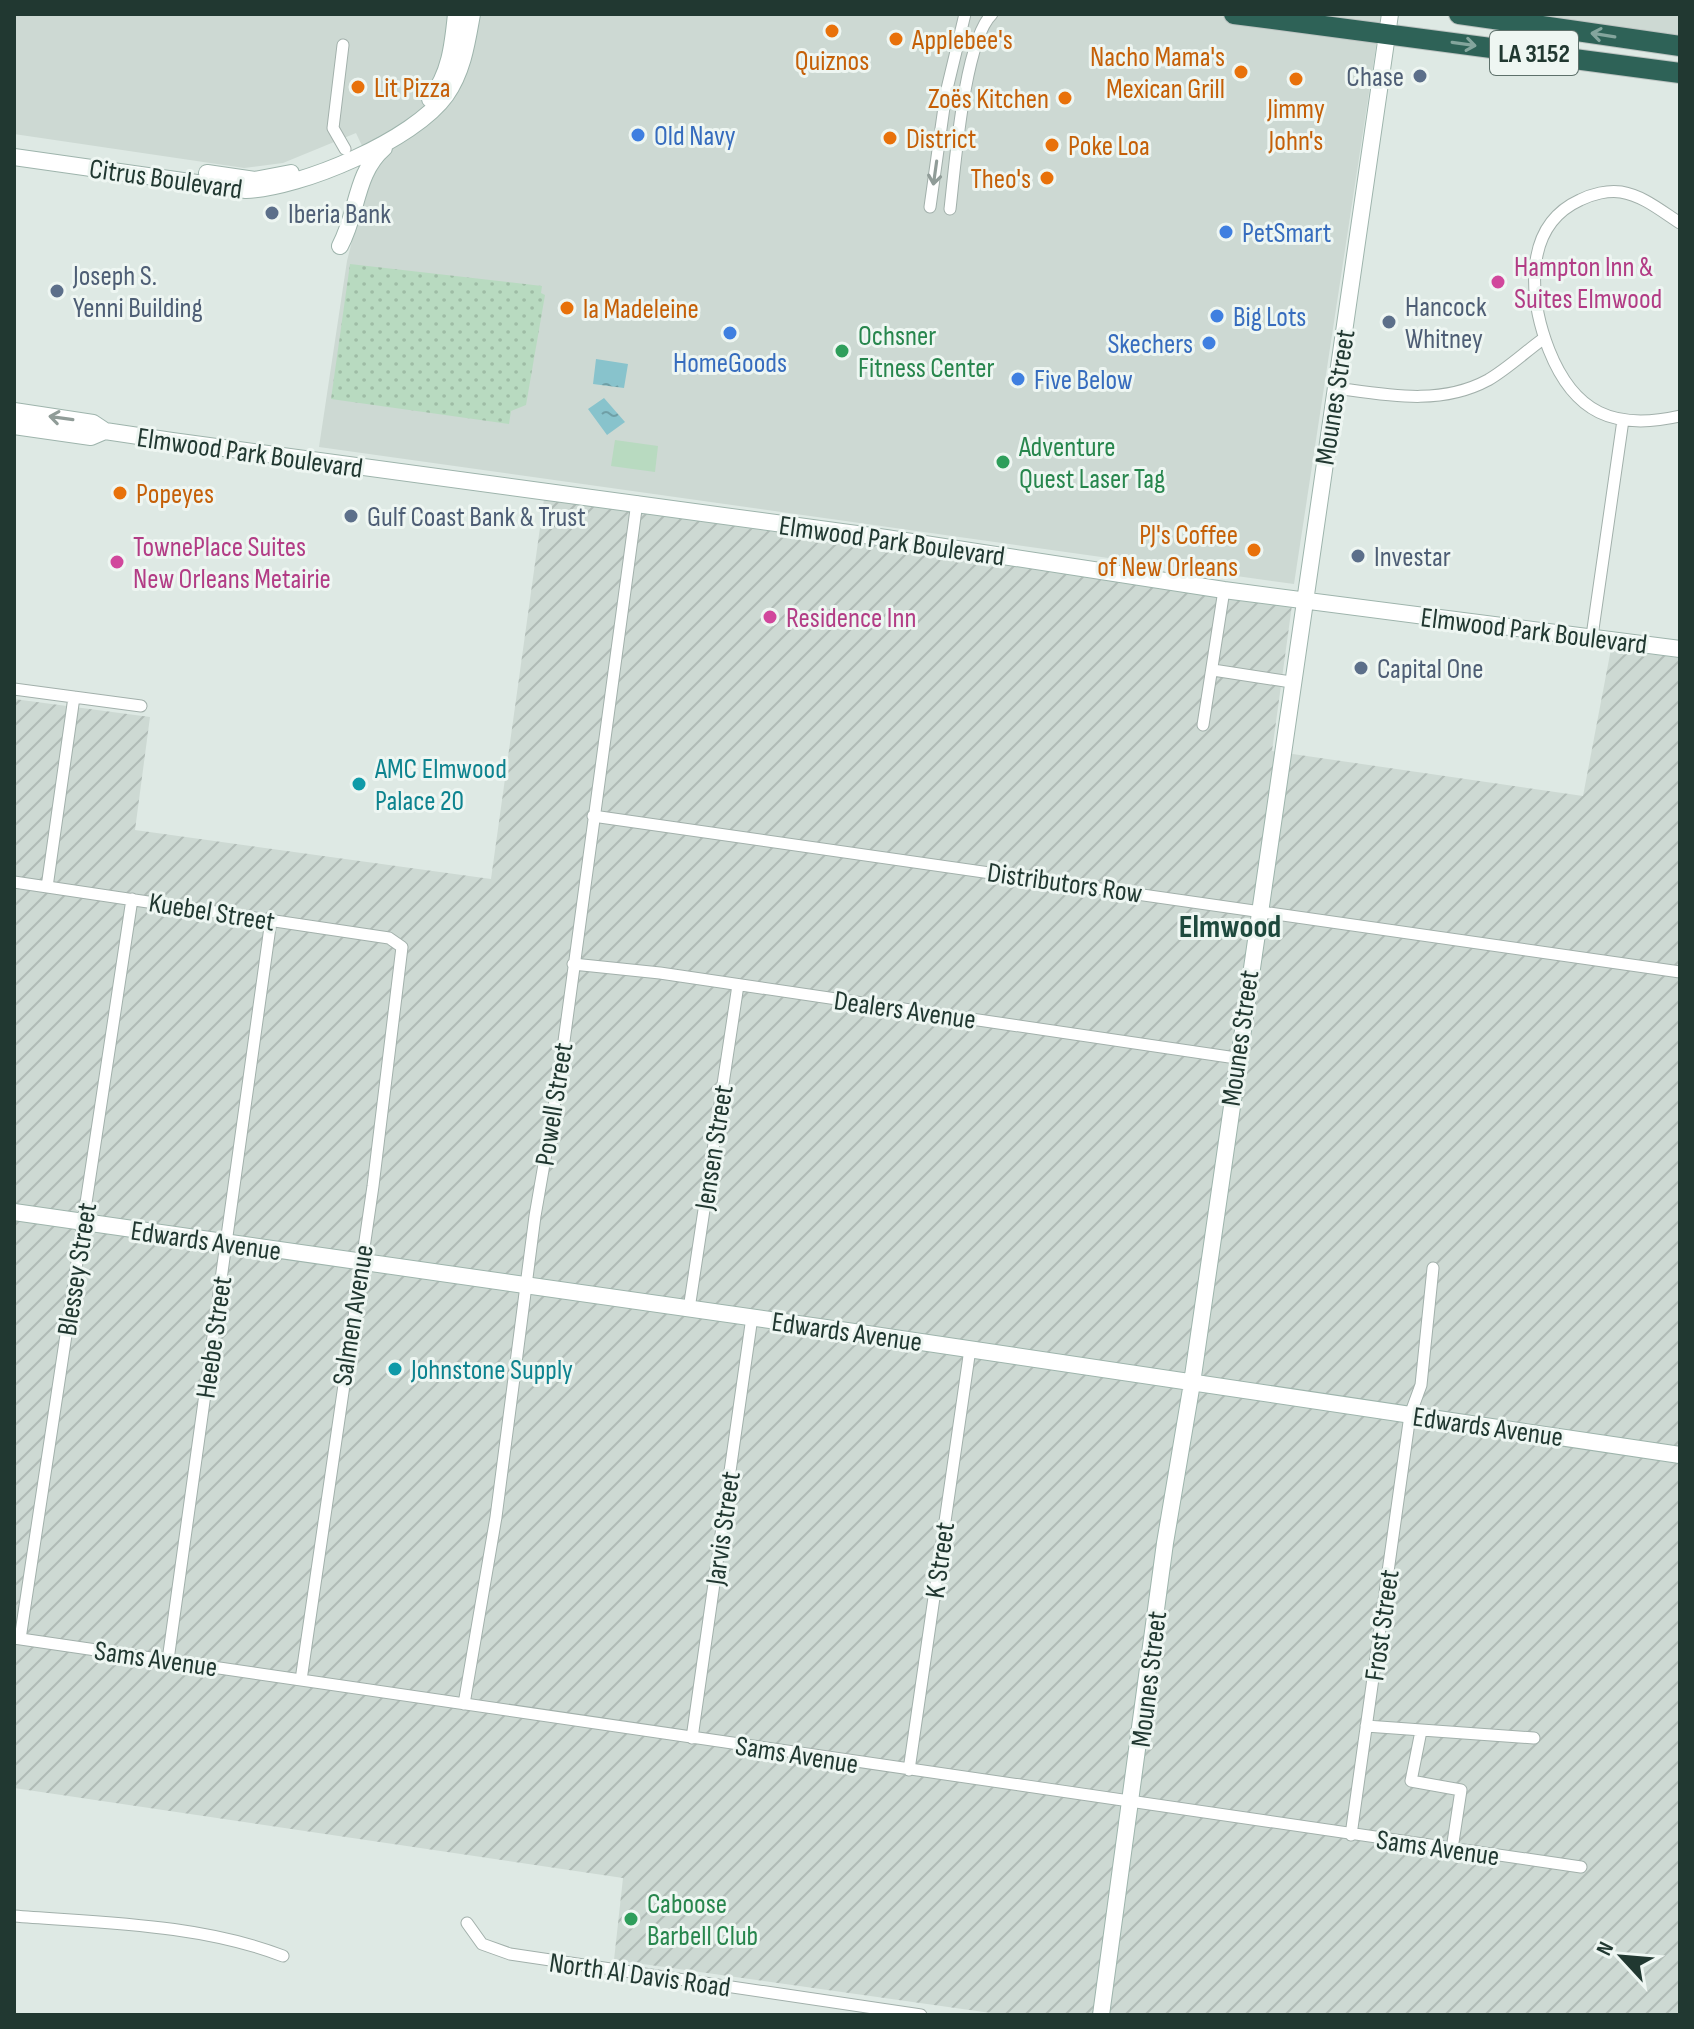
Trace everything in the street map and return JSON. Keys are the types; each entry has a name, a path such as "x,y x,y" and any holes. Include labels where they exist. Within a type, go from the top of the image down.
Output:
{"highway":[{"name":"LA 3152","path":"1242,14 1388,24 1680,73"},
{"name":"LA 3152","path":"1459,14 1680,48"},
{"path":"1654,70 1680,48"}],"street":[{"name":"Citrus Boulevard","path":"14,147 255,180 301,169 397,125 421,109 439,88 450,59 456,14"},
{"name":"Citrus Boulevard","path":"14,157 246,190 272,189 308,177 395,138 422,121 448,92 460,70 472,14"},
{"path":"930,207 946,93 965,14"},
{"path":"950,209 964,99 983,19 992,14"},
{"name":"Mounes Street","path":"1101,2015 1165,1543 1192,1383 1236,1058 1388,24"},
{"path":"343,45 333,128 345,149"},
{"path":"340,246 350,228 367,163 395,138"},
{"path":"1680,223 1659,207 1619,191 1584,198 1565,207 1552,220 1535,260 1534,285 1543,339 1572,394 1603,415 1623,420 1680,416"},
{"path":"1336,388 1413,398 1457,392 1489,379 1543,339"},
{"name":"Elmwood Park Boulevard","path":"14,411 93,423 105,431 637,502 1302,601 1680,649"},
{"path":"1592,636 1623,420"},
{"name":"Elmwood Park Boulevard","path":"14,426 91,437 105,431"},
{"name":"Powell Street","path":"464,1704 496,1517 637,502"},
{"path":"1203,725 1224,590"},
{"path":"1213,670 1291,682"},
{"path":"14,689 141,706"},
{"path":"47,887 74,697"},
{"name":"Distributors Row","path":"593,816 1680,972"},
{"name":"Kuebel Street","path":"14,882 389,938 397,941 402,951"},
{"name":"Blessey Street","path":"17,1639 132,899"},
{"name":"Heebe Street","path":"168,1660 271,920"},
{"name":"Salmen Avenue","path":"301,1680 402,951"},
{"name":"Dealers Avenue","path":"573,964 1236,1058"},
{"name":"Jensen Street","path":"689,1309 738,985"},
{"name":"Edwards Avenue","path":"14,1212 752,1317 1680,1455"},
{"name":"Frost Street","path":"1351,1835 1410,1415 1421,1385 1433,1268"},
{"name":"Jarvis Street","path":"692,1738 752,1317"},
{"name":"K Street","path":"909,1770 970,1349"},
{"name":"Sams Avenue","path":"17,1639 1581,1867"},
{"path":"1366,1726 1534,1738"},
{"path":"1421,1731 1411,1781 1461,1790 1452,1849"},
{"path":"14,1916 191,1933 243,1941 283,1956"},
{"name":"North Al Davis Road","path":"467,1923 482,1944 510,1954 921,2015"}],"shaded area":[{"path":"14,14 1381,14 1294,584 319,447 347,261 371,165 356,133 283,163 244,168 14,134"},
{"path":"1514,14 1680,14 1680,38"},
{"path":"544,499 1292,605 1272,751 1583,796 1611,649 1680,658 1680,2015 1005,2015 614,1960 623,1878 14,1788 14,699 150,717 135,830 491,879"}],"green space":[{"path":"350,264 542,286 541,293 545,295 526,405 511,411 509,424 331,399"},
{"path":"615,440 658,446 655,472 611,466"}],"water":[{"path":"596,359 628,364 624,388 593,384"},
{"path":"604,398 625,422 607,435 588,409"}],"place":[{"name":"Quiznos","path":"832,31"},
{"name":"Applebee's","path":"896,39"},
{"name":"Nacho Mama's Mexican Grill","path":"1241,72"},
{"name":"Chase","path":"1420,76"},
{"name":"Jimmy John's","path":"1296,79"},
{"name":"Lit Pizza","path":"358,87"},
{"name":"Zoës Kitchen","path":"1065,98"},
{"name":"Old Navy","path":"638,135"},
{"name":"District","path":"890,138"},
{"name":"Poke Loa","path":"1052,145"},
{"name":"Theo's","path":"1047,178"},
{"name":"Iberia Bank","path":"272,213"},
{"name":"PetSmart","path":"1226,232"},
{"name":"Hampton Inn & Suites Elmwood","path":"1498,282"},
{"name":"Joseph S. Yenni Building","path":"57,291"},
{"name":"la Madeleine","path":"567,308"},
{"name":"Big Lots","path":"1217,316"},
{"name":"Hancock Whitney","path":"1389,322"},
{"name":"HomeGoods","path":"730,333"},
{"name":"Skechers","path":"1209,343"},
{"name":"Ochsner Fitness Center","path":"842,351"},
{"name":"Five Below","path":"1018,379"},
{"name":"Adventure Quest Laser Tag","path":"1003,462"},
{"name":"Popeyes","path":"120,493"},
{"name":"Gulf Coast Bank & Trust","path":"351,516"},
{"name":"PJ's Coffee of New Orleans","path":"1254,550"},
{"name":"Investar","path":"1358,556"},
{"name":"TownePlace Suites New Orleans Metairie","path":"117,562"},
{"name":"Residence Inn","path":"770,617"},
{"name":"Capital One","path":"1361,668"},
{"name":"AMC Elmwood Palace 20","path":"359,784"},
{"name":"Johnstone Supply","path":"395,1369"},
{"name":"Caboose Barbell Club","path":"631,1919"}],"district":[{"name":"Elmwood","path":"1230,926"}]}
